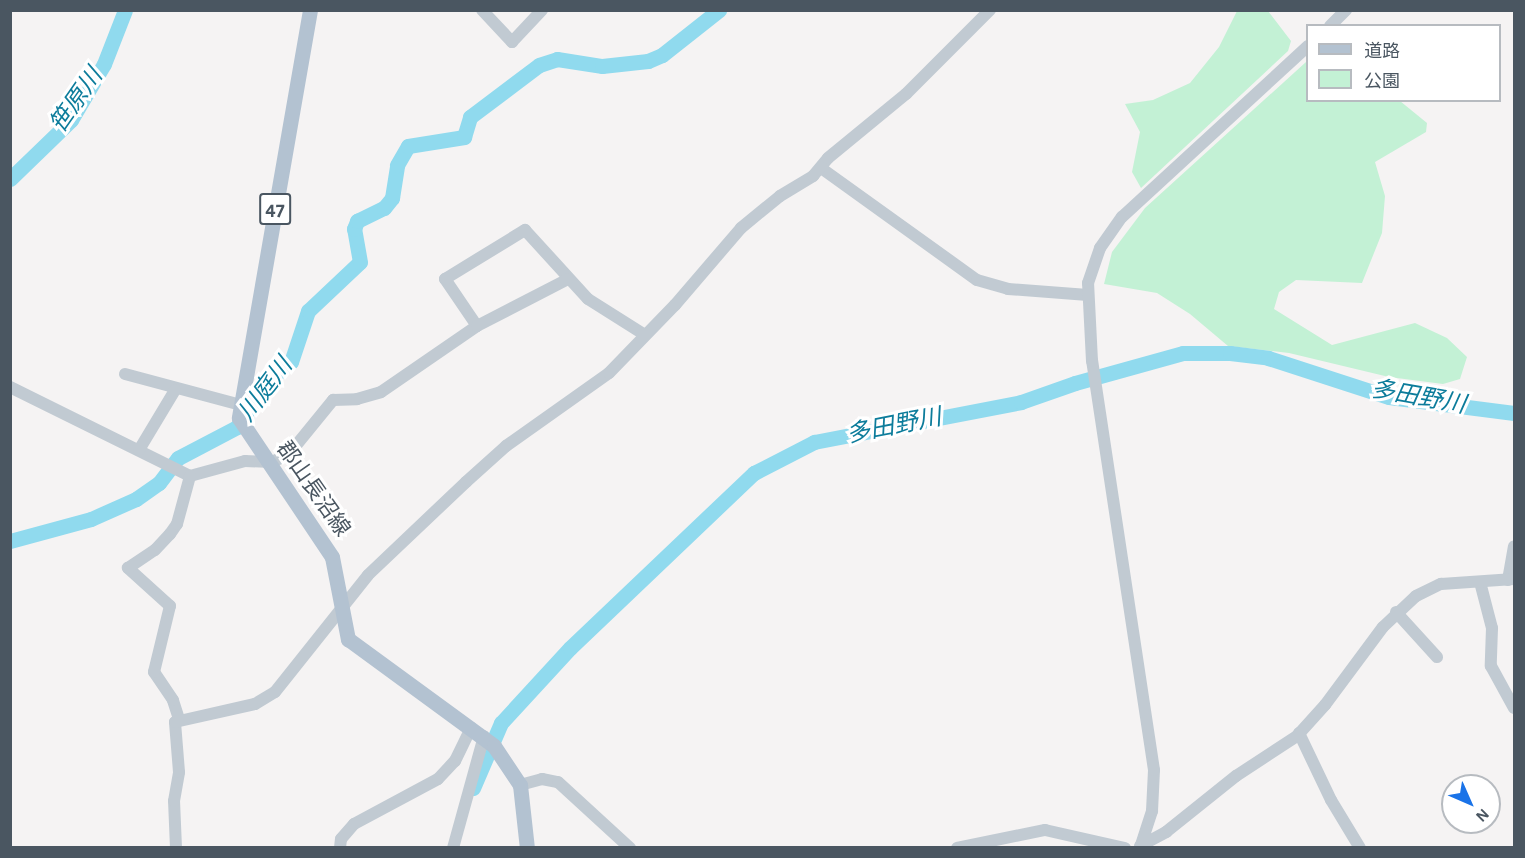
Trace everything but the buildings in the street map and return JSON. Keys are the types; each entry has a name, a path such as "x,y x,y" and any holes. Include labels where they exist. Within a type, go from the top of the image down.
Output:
{"main road":[{"name":"郡山長沼線","path":"310,10 239,418 266,462 332,557 340,609 348,639 477,732 512,771 520,785 527,848"}],"street":[{"path":"482,10 512,42 542,10"},
{"path":"176,848 174,801 179,772 173,727 179,719 265,699 283,683 368,576 492,458 595,386 645,335 741,228 821,168 840,147 906,94 990,10"},
{"path":"1332,24 1346,10"},
{"path":"1140,847 1152,811 1154,771 1092,361 1088,294 1100,249 1118,222 1306,48"},
{"path":"821,168 977,280 1008,289 1088,294"},
{"path":"477,326 446,279 525,230 588,299 645,335"},
{"path":"10,387 186,474 245,461 266,462 289,454 333,400 357,399 381,392 477,326 568,279"},
{"path":"124,374 175,390 241,406"},
{"path":"139,450 175,390"},
{"path":"179,719 173,700 154,672 170,606 128,568 155,550 177,524 186,474"},
{"path":"1140,847 1166,832 1236,776 1299,733 1396,612 1416,596 1441,584 1511,580 1515,547"},
{"path":"1480,582 1492,628 1491,666 1515,708"},
{"path":"1396,612 1437,657"},
{"path":"340,848 341,839 354,824 438,779 477,732"},
{"path":"453,848 477,732"},
{"path":"1299,733 1331,800 1360,848"},
{"path":"520,785 542,779 558,782 630,848"},
{"path":"957,848 1045,830 1125,848"}],"green space":[{"path":"1237,11 1268,11 1291,41 1288,51 1141,188 1132,172 1140,132 1125,104 1153,100 1190,83 1219,47"},
{"path":"1306,62 1306,102 1401,102 1427,123 1426,132 1375,162 1385,196 1382,233 1362,283 1296,280 1279,292 1274,309 1332,345 1415,323 1447,338 1467,357 1460,379 1443,384 1389,377 1289,353 1228,346 1190,314 1157,293 1104,284 1112,252 1145,208"}],"waterway":[{"name":"笹原川","path":"10,179 71,120 104,64 125,10"},
{"name":"川庭川","path":"10,541 91,519 136,499 159,483 178,458 237,427 266,382 291,362 308,311 360,262 354,229 357,221 384,208 392,198 397,165 408,146 464,137 470,117 539,65 557,59 602,66 648,61 662,55 719,10"},
{"name":"多田野川","path":"473,788 501,723 570,648 754,473 814,442 1021,402 1075,383 1183,353 1230,353 1268,358 1389,397 1514,413"}]}
